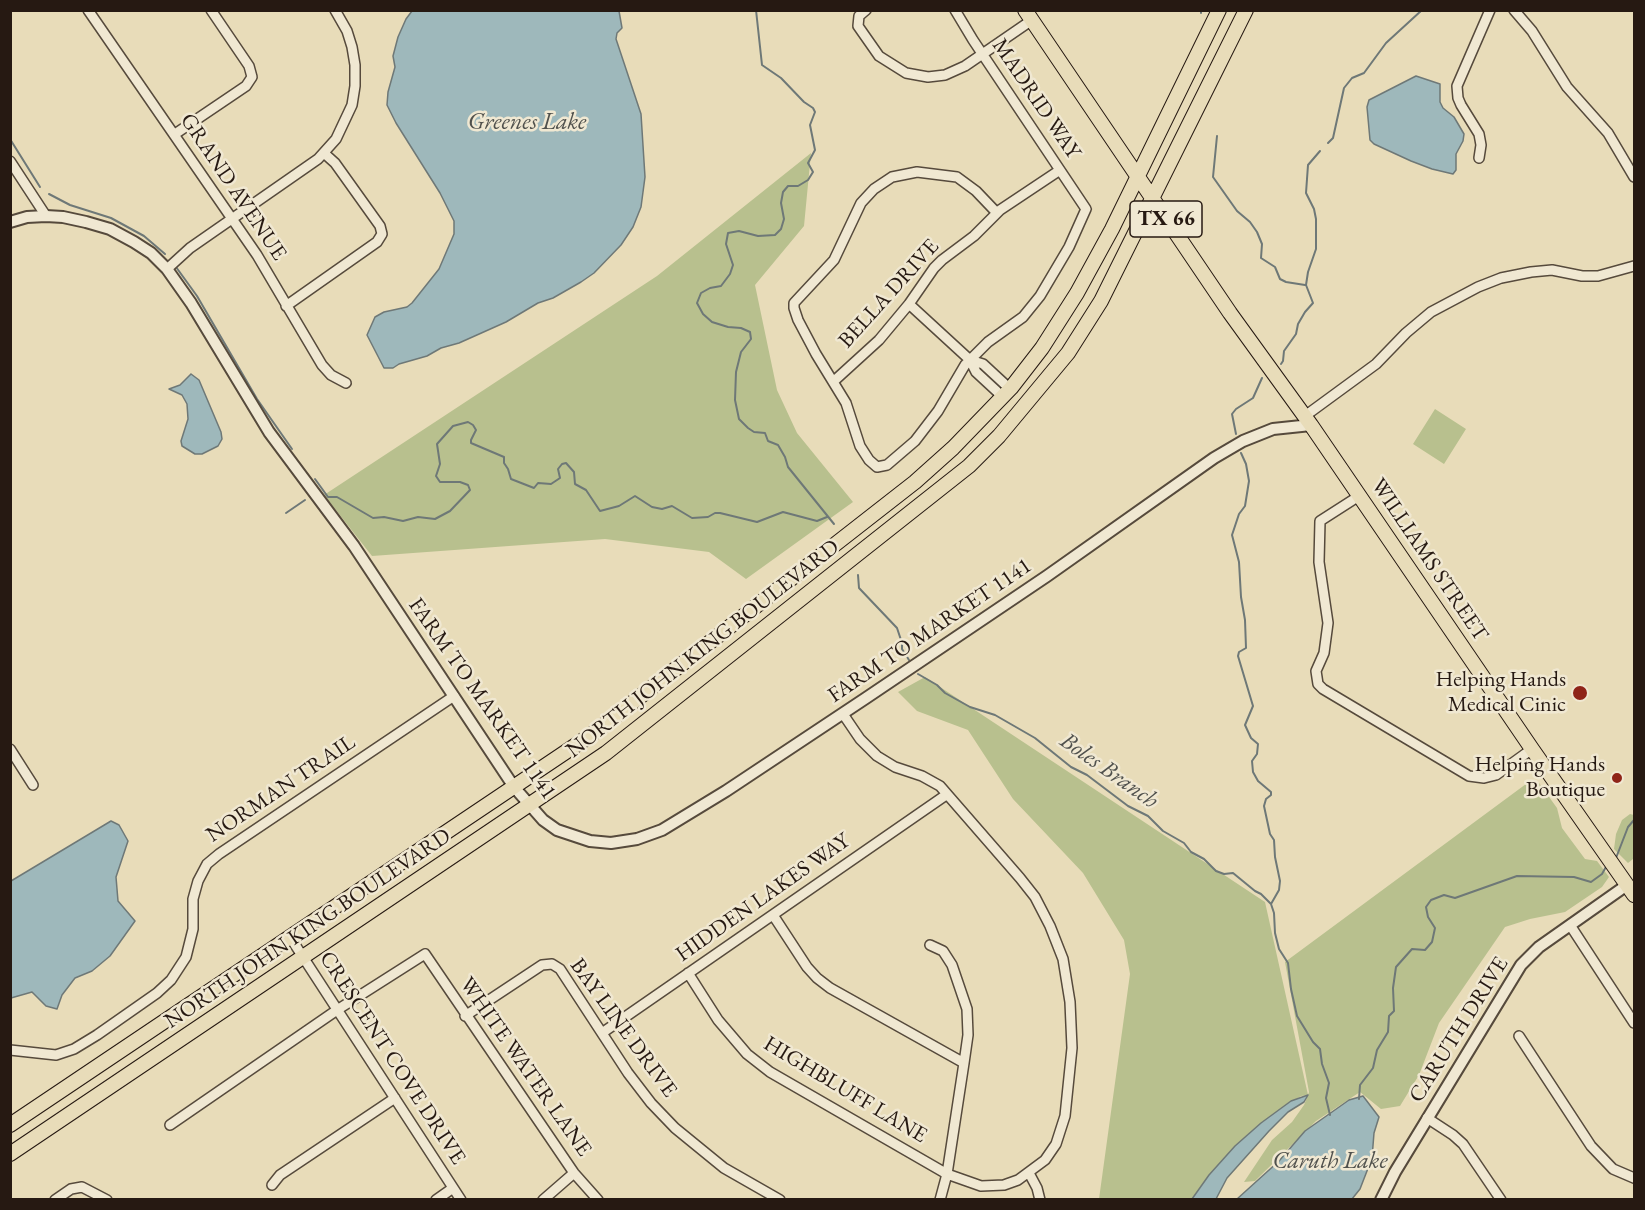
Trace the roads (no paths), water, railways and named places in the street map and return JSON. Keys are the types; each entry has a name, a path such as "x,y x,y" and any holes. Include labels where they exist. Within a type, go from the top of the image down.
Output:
{"main road":[{"name":"NORTH JOHN KING BOULEVARD","path":"10,1125 591,735 789,582 915,482 953,448 1006,393 1042,348 1077,292 1112,229 1220,10"},
{"name":"NORTH JOHN KING BOULEVARD","path":"10,1154 606,753 969,466 999,436 1068,354 1101,301 1246,10"},
{"name":"TX 66","path":"1029,15 1230,314 1308,421"},
{"path":"1006,393 1023,407"},
{"name":"WILLIAMS STREET","path":"1308,421 1600,849 1627,885"},
{"path":"789,582 801,599"}],"street":[{"name":"GRAND AVENUE","path":"88,10 257,255 322,365 331,375 345,383"},
{"path":"175,134 246,86 252,77 249,66 211,10"},
{"path":"167,269 190,248 325,154 345,122 352,105 355,86 352,47 347,30 335,10"},
{"path":"866,10 857,21 860,30 879,56 906,73 928,77 945,75 965,66 982,55 1029,15"},
{"name":"MADRID WAY","path":"956,10 982,55 1086,209 1070,247 1040,296 1023,317 988,342 970,360"},
{"path":"1479,158 1481,145 1479,134 1461,105 1457,86 1490,10"},
{"path":"1514,10 1532,31 1567,87 1608,133 1635,177"},
{"path":"286,306 377,242 382,234 380,226 335,163 325,154"},
{"path":"10,161 46,216"},
{"name":"BELLA DRIVE","path":"834,381 879,340 909,304 934,268 997,213 1060,170"},
{"path":"970,360 955,380 925,430 887,465 877,467 869,460 860,446 846,403 798,320 794,303 834,260 861,203 874,189 892,177 917,172 957,177 976,191 997,213"},
{"name":"FARM TO MARKET 1141","path":"10,222 27,217 63,217 110,229 151,253 167,269 191,303 269,432 354,546 514,787 543,820 557,830 600,843 637,839 662,830 843,714 1047,576 1214,458 1244,441 1273,429 1308,421"},
{"path":"1308,421 1376,364 1406,333 1431,312 1478,287 1501,278 1531,272 1552,270 1582,276 1598,276 1635,266"},
{"path":"909,304 970,360 983,364 1006,393"},
{"path":"1359,496 1320,521 1319,562 1328,623 1324,653 1316,671 1318,684 1469,776 1485,778 1496,775 1532,749"},
{"name":"NORMAN TRAIL","path":"10,1050 56,1055 74,1049 157,993 171,980 186,957 193,928 193,898 198,881 207,864 454,696"},
{"path":"843,714 860,739 877,756 895,767 922,776 940,786 1035,897 1050,926 1063,959 1070,1002 1072,1048 1065,1116 1056,1143 1045,1160 1029,1173 1040,1200"},
{"path":"10,749 33,785"},
{"name":"HIDDEN LAKES WAY","path":"602,1032 946,795"},
{"name":"CARUTH DRIVE","path":"1381,1200 1427,1118 1521,965 1539,947 1627,885"},
{"path":"773,915 807,967 817,978 830,988 964,1063"},
{"path":"1570,925 1635,1023"},
{"name":"CRESCENT COVE DRIVE","path":"290,938 461,1200"},
{"path":"930,945 943,951 952,965 967,1009 968,1035 947,1174 940,1200"},
{"name":"WHITE WATER LANE","path":"337,1010 425,954 465,1016 574,1173 598,1200"},
{"name":"BAY LINE DRIVE","path":"465,1016 542,965 552,964 560,969 645,1096 675,1128 724,1168 780,1200"},
{"name":"HIGHBLUFF LANE","path":"688,973 718,1020 747,1054 770,1072 947,1174 981,1186 1018,1180 1029,1173"},
{"path":"170,1125 337,1010"},
{"path":"1519,1036 1591,1146 1613,1169 1635,1178"},
{"path":"272,1185 280,1175 395,1098"},
{"path":"1427,1118 1464,1144 1501,1200"},
{"path":"543,1200 574,1173"},
{"path":"55,1200 71,1189 82,1187 107,1200"},
{"path":"436,1200 453,1188"}],"water":[{"name":"Greenes Lake","path":"412,11 619,11 622,28 617,33 616,39 641,114 645,177 641,207 633,227 621,245 594,273 553,298 538,303 506,322 459,343 441,348 427,356 393,368 384,368 367,335 375,317 384,312 407,307 412,303 439,269 454,234 454,221 440,193 387,105 395,67 393,56 398,37"},
{"path":"1416,76 1440,84 1440,102 1443,108 1454,117 1464,134 1456,154 1456,170 1453,174 1411,161 1370,140 1367,107 1369,100"},
{"path":"191,374 199,380 222,439 218,446 202,454 195,454 182,446 181,441 188,419 187,404 182,395 169,389 180,385"},
{"path":"111,821 119,825 128,841 116,877 118,901 135,921 110,956 92,971 75,978 62,995 57,1009 46,1006 32,992 11,998 11,881"},
{"name":"Caruth Lake","path":"1308,1095 1304,1102 1288,1112 1269,1131 1227,1178 1216,1199 1192,1199 1209,1175 1235,1146 1291,1101"},
{"name":"Caruth Lake","path":"1363,1096 1379,1117 1374,1133 1372,1158 1360,1189 1352,1199 1237,1199 1279,1161 1305,1131 1349,1100"}],"waterway":[{"name":"Boles Branch","path":"756,10 762,65 781,78 815,112 810,125 815,150 808,163 813,172 808,180 798,186 788,186 783,192 781,203 784,219 781,229 775,235 758,236 739,231 728,233 726,244 733,265 730,274 721,286 701,293 697,303 703,314 712,322 750,332 751,339 741,352 736,372 735,400 739,419 754,432 765,433 768,441 778,445 788,467 834,524"},
{"path":"1328,143 1333,138 1344,88 1352,78 1364,73 1386,43 1422,10"},
{"path":"1217,136 1213,177 1237,211 1250,222 1257,232 1262,244 1261,258 1275,267 1280,279 1305,285"},
{"path":"10,139 40,187"},
{"path":"1281,364 1284,351 1296,334 1298,324 1313,303 1306,285 1316,249 1316,219 1306,193 1308,165 1320,151"},
{"path":"49,194 70,205 111,218 144,236 165,254"},
{"path":"176,267 197,296 257,399 292,449"},
{"path":"1236,434 1232,414 1253,398 1262,378"},
{"path":"315,479 328,497 337,497 373,518 384,517 403,521 418,517 435,519 450,511 470,490 468,485 460,482 440,482 436,476 440,464 437,444 453,426 468,422 476,430 471,443 504,457 504,463 511,479 534,488 538,483 551,484 560,478 558,469 566,463 574,472 575,484 586,490 600,511 619,506 635,496 652,507 662,509 672,506 692,518 708,517 720,513 757,522 783,512 817,521 827,517"},
{"path":"1241,453 1249,481 1245,506 1239,514 1232,535 1239,562 1245,620 1246,648 1239,652 1238,656 1253,706 1245,725 1251,738 1258,744 1257,754 1252,761 1253,772 1258,781 1271,792 1264,806 1270,834 1274,840 1280,881 1279,890 1271,904 1275,933 1279,949 1288,963 1297,1016 1320,1049 1322,1064 1329,1083 1326,1098 1330,1115"},
{"path":"286,513 305,500"},
{"name":"Boles Branch","path":"858,575 859,588 897,628 902,649 909,660"},
{"name":"Boles Branch","path":"918,674 970,707 995,715 1035,738 1071,767 1087,775 1128,806 1148,816 1163,831 1184,843 1191,852 1204,859 1216,871 1224,874 1233,873 1271,904"},
{"path":"1616,858 1628,827 1634,820"},
{"path":"1359,1099 1360,1085 1373,1068 1377,1050 1388,1032 1389,1016 1394,1011 1393,988 1396,967 1412,949 1425,950 1432,942 1435,928 1428,917 1426,907 1431,900 1444,895 1455,898 1517,876 1574,877 1591,882 1602,874 1607,865"}],"place":[{"name":"Helping Hands Medical Cinic","path":"1580,693"},
{"name":"Helping Hands Boutique","path":"1617,778"}]}
